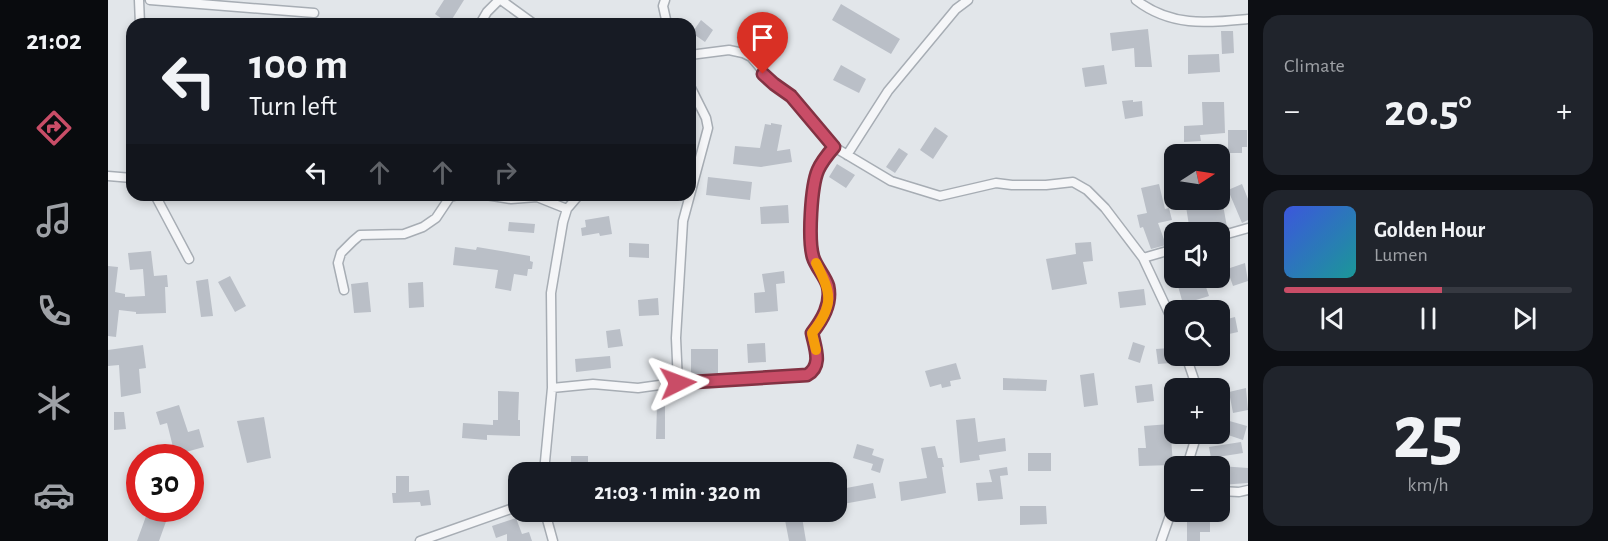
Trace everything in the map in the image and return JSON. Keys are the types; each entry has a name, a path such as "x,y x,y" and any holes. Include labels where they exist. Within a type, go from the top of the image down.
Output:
{"street":[{"path":"139,0 140,18"},
{"path":"150,0 314,13"},
{"path":"484,18 500,0 526,18"},
{"path":"665,0 663,6 666,18"},
{"path":"847,155 888,91 956,9 968,0"},
{"path":"1136,0 1145,7 1168,17 1200,23 1248,19"},
{"path":"696,54 729,50 743,52 751,57 774,84 791,96 834,147 891,181 940,196 996,183 1046,185 1073,182 1087,190 1105,208 1143,258 1164,303"},
{"path":"696,98 706,118 708,128 696,173"},
{"path":"552,388 593,384 638,388 678,383 807,375 814,371 817,364 812,333 822,320 827,305 828,286 813,258 811,248 812,202 817,172 834,147"},
{"path":"108,176 126,178"},
{"path":"158,201 189,259"},
{"path":"344,290 338,263 341,253 353,240 360,235 404,234 423,227 436,218 447,201"},
{"path":"547,201 567,209"},
{"path":"545,462 552,388 551,293 563,222 567,209 574,201"},
{"path":"678,383 676,338 683,221 688,201"},
{"path":"1230,233 1248,228"},
{"path":"1143,258 1164,252"},
{"path":"1230,492 1248,490"},
{"path":"425,540 508,510"},
{"path":"548,522 553,541"},
{"path":"1161,541 1168,522"}],"building":[{"path":"444,0 464,0 453,18 441,18 435,14"},
{"path":"841,4 900,39 891,54 832,20"},
{"path":"701,20 713,30 705,42 696,36 696,27"},
{"path":"1148,29 1152,67 1135,67 1134,48 1112,51 1110,33"},
{"path":"1221,31 1233,31 1234,53 1222,54"},
{"path":"1219,54 1220,72 1188,74 1188,55"},
{"path":"841,65 866,79 859,93 833,80"},
{"path":"1104,65 1107,84 1085,87 1082,68"},
{"path":"1133,100 1133,102 1142,101 1143,116 1125,119 1122,101"},
{"path":"1202,102 1224,102 1225,133 1200,135 1201,141 1184,142 1184,126 1203,125"},
{"path":"771,123 782,125 777,151 790,149 792,162 761,167 733,164 735,146 760,148 765,124 771,125"},
{"path":"935,127 948,136 933,159 920,150"},
{"path":"1228,130 1247,130 1247,147 1242,147 1242,153 1230,153 1230,144 1228,144"},
{"path":"899,148 908,154 895,173 886,167"},
{"path":"837,164 855,175 846,188 829,177"},
{"path":"708,177 752,182 750,200 706,195"},
{"path":"1159,184 1164,210 1170,210 1172,220 1158,223 1164,246 1151,249 1143,227 1140,228 1137,215 1147,213 1141,188"},
{"path":"1242,184 1248,199 1248,220 1242,223 1230,195 1230,189"},
{"path":"788,205 789,223 761,224 760,207"},
{"path":"1187,210 1224,210 1226,222 1188,222"},
{"path":"609,216 612,234 600,236 599,233 582,236 581,228 586,227 585,220"},
{"path":"509,222 535,224 534,233 508,231"},
{"path":"1091,242 1093,261 1083,262 1087,284 1052,290 1046,259 1076,254 1075,243"},
{"path":"629,243 649,244 649,258 629,257"},
{"path":"455,247 476,250 477,247 530,256 530,261 533,262 532,269 528,269 527,276 514,274 511,291 495,288 498,270 453,265"},
{"path":"151,251 154,276 167,275 166,313 136,314 136,312 119,310 116,337 108,336 108,266 118,267 115,292 125,294 125,297 145,296 143,269 130,270 128,253"},
{"path":"1245,263 1248,281 1233,286 1230,268"},
{"path":"784,271 785,283 776,284 778,311 755,313 754,293 765,292 762,274"},
{"path":"230,276 246,306 235,312 218,282"},
{"path":"208,279 213,316 201,317 196,281"},
{"path":"368,282 371,312 354,313 351,284"},
{"path":"423,282 424,307 409,308 408,283"},
{"path":"1179,288 1206,288 1209,296 1196,300 1182,300"},
{"path":"1144,289 1146,305 1120,308 1118,292"},
{"path":"658,298 659,315 639,316 638,300"},
{"path":"1235,317 1238,332 1230,334 1230,318"},
{"path":"620,329 623,346 608,348 606,331"},
{"path":"1133,342 1145,346 1140,363 1128,359"},
{"path":"765,343 766,362 748,363 747,344"},
{"path":"143,345 146,368 139,369 141,393 121,397 119,365 108,366 108,350"},
{"path":"1164,348 1164,364 1158,364 1156,349"},
{"path":"691,349 718,349 718,374 691,375"},
{"path":"610,356 611,368 576,372 575,359"},
{"path":"956,363 961,379 950,381 951,386 942,388 941,384 930,387 925,371"},
{"path":"1094,373 1098,405 1084,407 1080,375"},
{"path":"1003,378 1047,380 1046,391 1003,390"},
{"path":"1152,384 1154,401 1137,403 1135,386"},
{"path":"1246,388 1248,410 1233,413 1230,392"},
{"path":"498,391 519,392 520,436 487,435 487,440 462,438 463,423 493,425 493,420 498,420"},
{"path":"179,405 188,432 199,429 203,444 172,444 167,423 160,425 156,412"},
{"path":"657,405 665,405 665,439 656,439"},
{"path":"114,412 124,412 126,429 114,430"},
{"path":"264,417 271,458 247,463 237,421"},
{"path":"975,418 978,442 1005,438 1006,451 979,455 980,460 960,463 956,420"},
{"path":"1230,421 1247,426 1243,440 1230,436"},
{"path":"1164,424 1164,444 1171,444 1172,456 1164,456 1164,465 1139,466 1138,448 1146,448 1144,426"},
{"path":"1241,442 1243,453 1211,456 1209,447"},
{"path":"857,444 874,449 872,455 884,459 880,473 871,470 873,464 853,458"},
{"path":"935,446 938,458 942,458 946,493 901,501 899,482 927,478 921,448"},
{"path":"1028,453 1051,453 1051,471 1028,471"},
{"path":"571,456 588,456 588,462 571,462"},
{"path":"1007,467 1008,475 1000,476 1003,499 978,501 976,483 992,482 989,470"},
{"path":"1230,467 1248,468 1248,483 1230,484"},
{"path":"396,476 409,476 409,492 429,490 431,505 421,506 420,502 393,503 392,493 396,493"},
{"path":"873,483 876,498 847,503 847,488"},
{"path":"1020,506 1046,506 1047,524 1020,525"},
{"path":"508,521 518,522 522,534 529,532 532,541 507,541 507,534 496,538 492,526"},
{"path":"144,522 166,522 159,541 137,541"},
{"path":"785,522 803,522 806,541 789,541"},
{"path":"1187,522 1210,522 1210,532 1200,532 1200,541 1187,541"}],"slow traffic":[{"path":"816,263 828,286 827,305 822,320 812,333 816,350"}],"route":[{"path":"678,383 807,375 814,371 817,364 812,333 822,320 827,305 828,286 813,258 811,248 812,202 817,172 834,147 791,96 763,74"}]}
